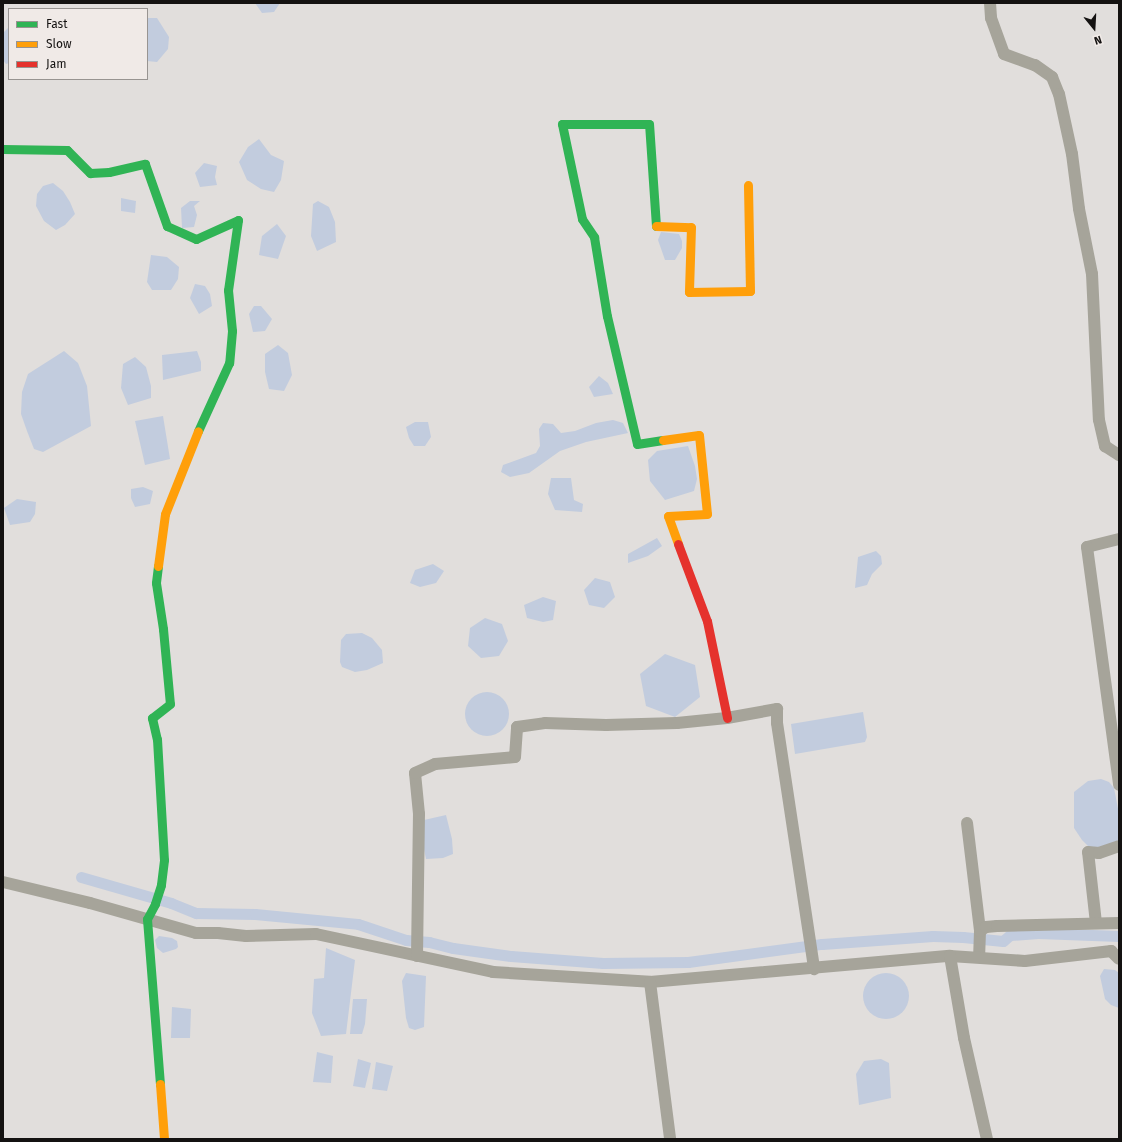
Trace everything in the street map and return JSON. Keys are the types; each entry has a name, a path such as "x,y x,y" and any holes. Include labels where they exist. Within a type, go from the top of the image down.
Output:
{"street":[{"path":"990,3 992,18 1004,54 1035,65 1052,77 1059,94 1072,154 1079,209 1092,274 1099,420 1105,446 1119,455"},
{"path":"727,718 707,621 668,516 707,514 699,435 637,444 607,316 594,237 582,219 562,124 649,124 656,226 691,227 690,292 750,291 748,185"},
{"path":"3,149 67,150 90,173 109,172 145,164 167,226 196,239 238,220 228,290 232,331 229,362 193,442 165,514 156,583 163,629 170,704 152,718 157,739 164,838 164,860 161,885 155,904 147,919 164,1139"},
{"path":"1119,539 1087,547 1119,785"},
{"path":"417,954 419,814 415,772 435,764 515,757 517,726 545,722 606,725 677,723 727,718 777,709 777,723 814,969"},
{"path":"967,823 980,931 980,955"},
{"path":"1096,923 1088,852 1099,853 1119,846"},
{"path":"3,882 196,933 218,933 246,936 316,934 417,954 493,972 650,982 814,969 950,956 980,955 1025,961 1112,952 1119,959"},
{"path":"980,931 986,927 997,926 1119,923"},
{"path":"950,956 964,1038 987,1139"},
{"path":"650,982 670,1139"}],"water":[{"path":"255,3 280,3 274,12 262,13"},
{"path":"148,18 157,18 169,37 168,49 157,62 148,61"},
{"path":"8,28 8,63 6,64 3,60 3,33"},
{"path":"259,139 271,155 284,161 281,180 274,192 261,189 247,180 239,162 248,147"},
{"path":"204,163 217,166 215,177 217,185 200,187 195,173"},
{"path":"53,183 63,191 75,214 65,225 56,230 44,221 36,206 37,194 43,186"},
{"path":"121,198 136,201 135,213 121,211"},
{"path":"190,201 200,201 194,206 197,215 194,227 182,228 181,208"},
{"path":"318,201 329,207 335,222 336,242 317,251 311,236 313,204"},
{"path":"277,224 286,236 278,259 259,255 262,236"},
{"path":"661,232 679,234 682,241 682,248 675,260 665,260 658,240"},
{"path":"151,255 167,257 179,267 178,279 171,290 152,290 147,282"},
{"path":"195,284 205,286 210,294 212,306 199,314 190,298"},
{"path":"254,306 261,306 272,319 265,331 253,332 249,314"},
{"path":"278,345 288,353 292,375 284,391 269,389 265,372 265,354"},
{"path":"64,351 78,363 87,386 91,426 43,452 34,449 21,414 22,392 28,374"},
{"path":"197,351 201,362 201,371 163,380 162,355"},
{"path":"135,357 146,367 151,386 151,398 128,405 121,388 123,364"},
{"path":"599,376 608,383 613,394 594,397 589,387"},
{"path":"163,416 170,459 145,465 135,421"},
{"path":"613,420 623,423 628,433 586,442 560,451 529,473 510,477 501,472 503,465 536,453 540,446 539,429 543,423 553,424 561,433 575,431 596,423"},
{"path":"415,422 428,422 431,437 425,446 414,446 409,438 406,427"},
{"path":"688,446 695,466 697,479 694,491 665,500 650,481 648,460 657,451"},
{"path":"551,478 571,478 574,500 583,504 582,512 555,510 548,494"},
{"path":"143,487 153,491 150,504 135,507 131,498 131,489"},
{"path":"17,499 36,502 35,514 30,522 10,525 4,508"},
{"path":"657,538 662,546 648,556 628,563 628,554"},
{"path":"876,551 881,556 882,564 872,574 867,585 855,588 858,557"},
{"path":"433,564 444,571 436,583 420,587 410,583 415,570"},
{"path":"595,578 610,582 615,597 604,608 589,605 584,590"},
{"path":"543,597 556,601 553,620 543,622 527,618 524,605"},
{"path":"485,618 502,624 508,641 499,656 481,658 468,646 470,628"},
{"path":"362,633 372,638 382,650 383,663 367,670 355,672 342,667 340,662 341,640 346,634"},
{"path":"665,654 695,665 700,697 675,717 646,706 640,674"},
{"path":"487,692 499,696 505,702 509,714 505,726 499,732 487,736 475,732 469,726 465,714 469,702 475,696"},
{"path":"863,712 867,737 865,742 795,754 791,724"},
{"path":"1101,779 1109,782 1114,788 1119,814 1119,839 1115,843 1098,848 1089,847 1074,828 1074,792 1088,781"},
{"path":"446,815 452,839 453,854 443,858 426,859 421,834 424,820"},
{"path":"159,936 172,938 177,941 178,947 163,953 157,948 155,940"},
{"path":"326,948 355,960 346,1034 321,1036 312,1013 314,979 324,978"},
{"path":"1104,969 1115,970 1119,973 1119,1008 1111,1005 1105,999 1100,976"},
{"path":"406,973 426,976 424,1027 415,1030 409,1028 406,1018 402,981"},
{"path":"891,973 895,974 905,983 908,987 908,1005 899,1015 891,1019 881,1019 873,1015 864,1005 863,991 867,983 877,974"},
{"path":"353,999 367,999 365,1024 362,1034 350,1034"},
{"path":"172,1007 191,1009 190,1038 171,1038"},
{"path":"317,1052 333,1056 331,1083 313,1082"},
{"path":"358,1059 371,1063 365,1088 353,1086"},
{"path":"881,1059 889,1063 891,1098 859,1105 856,1074 864,1061"},
{"path":"376,1062 393,1066 387,1091 372,1089"}],"waterway":[{"path":"81,877 171,903 196,913 255,914 358,924 406,940 429,942 453,948 511,956 603,963 688,962 822,944 933,936 1003,941 1010,935 1038,933 1119,936"}],"traffic: fast":[{"path":"656,226 649,124 562,124 582,219 594,237 607,316 637,444 663,440"},
{"path":"3,149 67,150 90,173 109,172 145,164 167,226 196,239 238,220 228,290 232,331 229,363 198,431"},
{"path":"158,566 156,583 163,629 170,704 152,718 157,739 164,860 161,885 155,904 147,919 160,1084"}],"traffic: slow":[{"path":"656,226 691,227 689,292 750,291 748,185"},
{"path":"158,566 165,514 198,431"},
{"path":"663,440 699,435 707,514 668,516 678,544"},
{"path":"160,1084 164,1139"}],"traffic: jam":[{"path":"678,544 707,621 727,718"}]}
